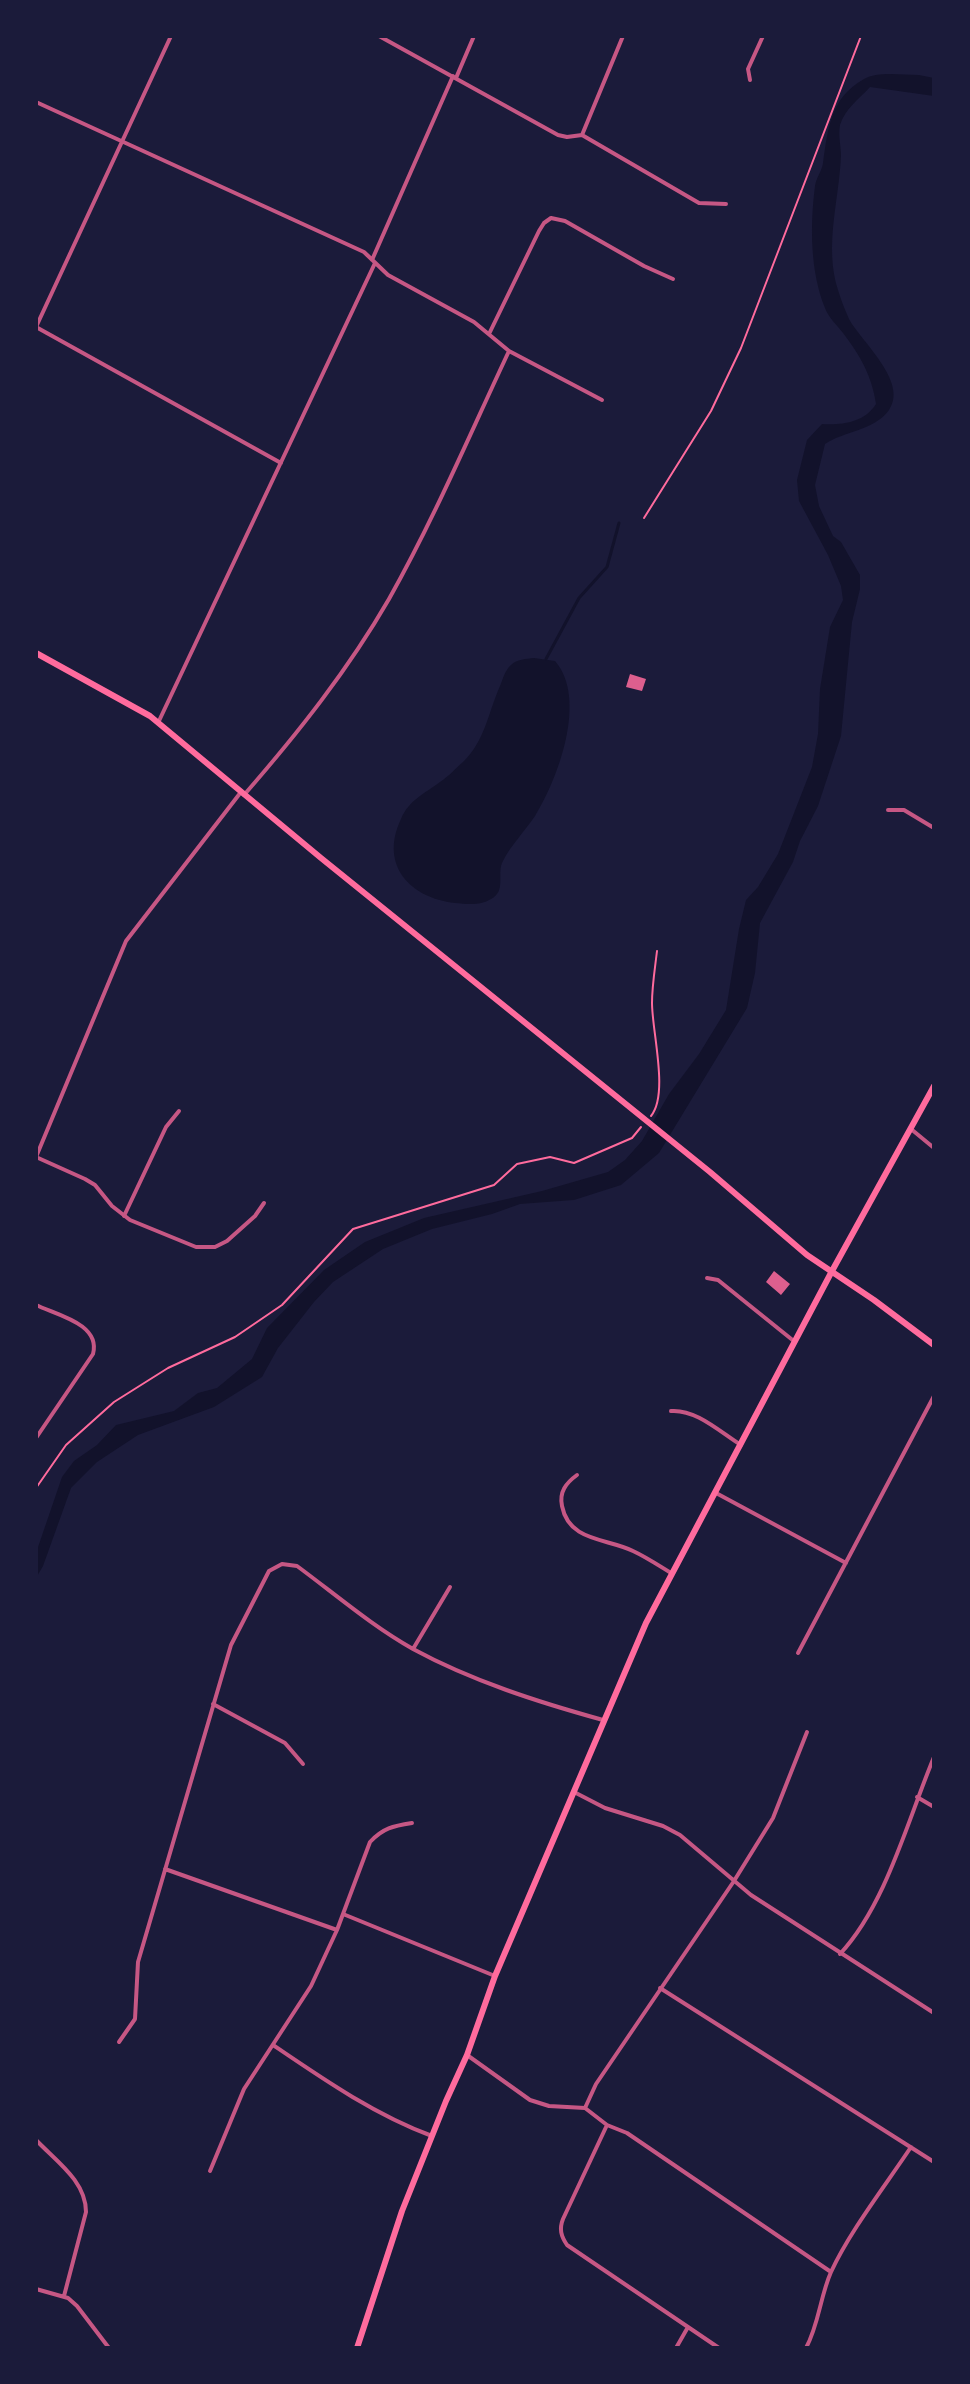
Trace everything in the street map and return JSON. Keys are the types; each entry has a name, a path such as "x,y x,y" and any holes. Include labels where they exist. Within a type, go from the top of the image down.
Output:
{"main road":[{"path":"36,653 158,723 807,1255 934,1345"},
{"path":"357,2348 402,2211 467,2055 495,1976 603,1720 671,1573 934,1086"}],"street":[{"path":"171,36 36,327 281,463"},
{"path":"379,36 558,135 582,135 699,203 726,204"},
{"path":"158,723 374,262 474,36"},
{"path":"582,135 623,36"},
{"path":"750,80 748,69 763,36"},
{"path":"36,102 364,252 388,275 474,322 509,351 602,400"},
{"path":"489,334 544,223 551,218 565,221 673,279"},
{"path":"264,1203 255,1216 227,1241 205,1248 196,1247 124,1216 95,1185 36,1157 126,941 317,707 347,665 413,553 509,351"},
{"path":"888,810 904,810 934,828"},
{"path":"124,1216 166,1127 179,1111"},
{"path":"911,1129 934,1148"},
{"path":"707,1278 718,1280 795,1342"},
{"path":"36,1305 82,1326 94,1340 93,1354 36,1438"},
{"path":"798,1653 934,1396"},
{"path":"671,1411 682,1410 692,1414 741,1445"},
{"path":"577,1475 563,1489 561,1499 571,1525 579,1533 595,1540 632,1550 671,1573"},
{"path":"716,1493 846,1563"},
{"path":"119,2042 135,2019 138,1962 231,1645 265,1576 274,1567 282,1564 297,1566 413,1649 519,1695 603,1720"},
{"path":"413,1649 450,1587"},
{"path":"213,1704 285,1743 303,1764"},
{"path":"585,2108 596,2084 734,1881 773,1818 807,1732"},
{"path":"840,1954 858,1932 881,1892 934,1757"},
{"path":"574,1792 605,1808 663,1826 695,1847 769,1908 934,2013"},
{"path":"917,1797 934,1807"},
{"path":"210,2171 236,2103 311,1986 337,1930 370,1842 380,1831 391,1826 412,1823"},
{"path":"165,1869 337,1930"},
{"path":"343,1914 495,1976"},
{"path":"660,1988 934,2162"},
{"path":"273,2045 405,2126 432,2136"},
{"path":"467,2055 538,2104 585,2108 607,2125 627,2133 831,2272"},
{"path":"607,2125 563,2219 562,2239 719,2348"},
{"path":"36,2140 79,2184 86,2203 64,2296"},
{"path":"806,2348 831,2272 911,2147"},
{"path":"36,2289 64,2296 77,2306 109,2348"},
{"path":"676,2348 688,2327"}],"path":[{"path":"644,518 711,411 741,348 861,36"},
{"path":"36,1488 66,1445 114,1402 168,1368 235,1337 282,1305 353,1229 494,1185 517,1164 550,1157 574,1163 632,1138 657,1108 659,1091 652,1002 657,951"}],"shaded area":[{"path":"883,74 934,78 934,96 870,87 849,109 840,125 841,156 832,240 834,273 849,319 888,374 893,399 883,417 825,444 815,485 819,506 833,536 841,542 860,575 852,622 841,736 818,806 793,862 760,923 755,973 747,1008 659,1153 621,1185 574,1200 520,1204 432,1229 383,1249 333,1282 278,1348 262,1377 214,1407 138,1435 97,1462 71,1488 36,1578 36,1553 62,1477 74,1461 97,1445 116,1425 174,1411 198,1393 217,1388 252,1359 267,1328 324,1270 365,1242 424,1218 542,1191 608,1172 625,1160 642,1141 669,1094 726,1010 746,900 758,887 778,854 812,767 830,627 843,600 841,586 828,555 799,501 797,480 807,440 822,424 859,419 876,404 864,366 828,315 820,294 812,248 816,183 833,115 844,95 869,77"},
{"path":"534,658 555,661 565,677 569,696 566,739 544,800 503,861 496,896 482,903 469,904 439,900 424,894 403,876 397,864 395,836 404,812 470,754 481,736 509,667 519,660"}],"building":[{"path":"630,674 646,679 642,691 626,687"},
{"path":"774,1271 790,1284 781,1295 766,1282"}],"waterway":[{"path":"546,659 579,598 607,567 619,523"}]}
